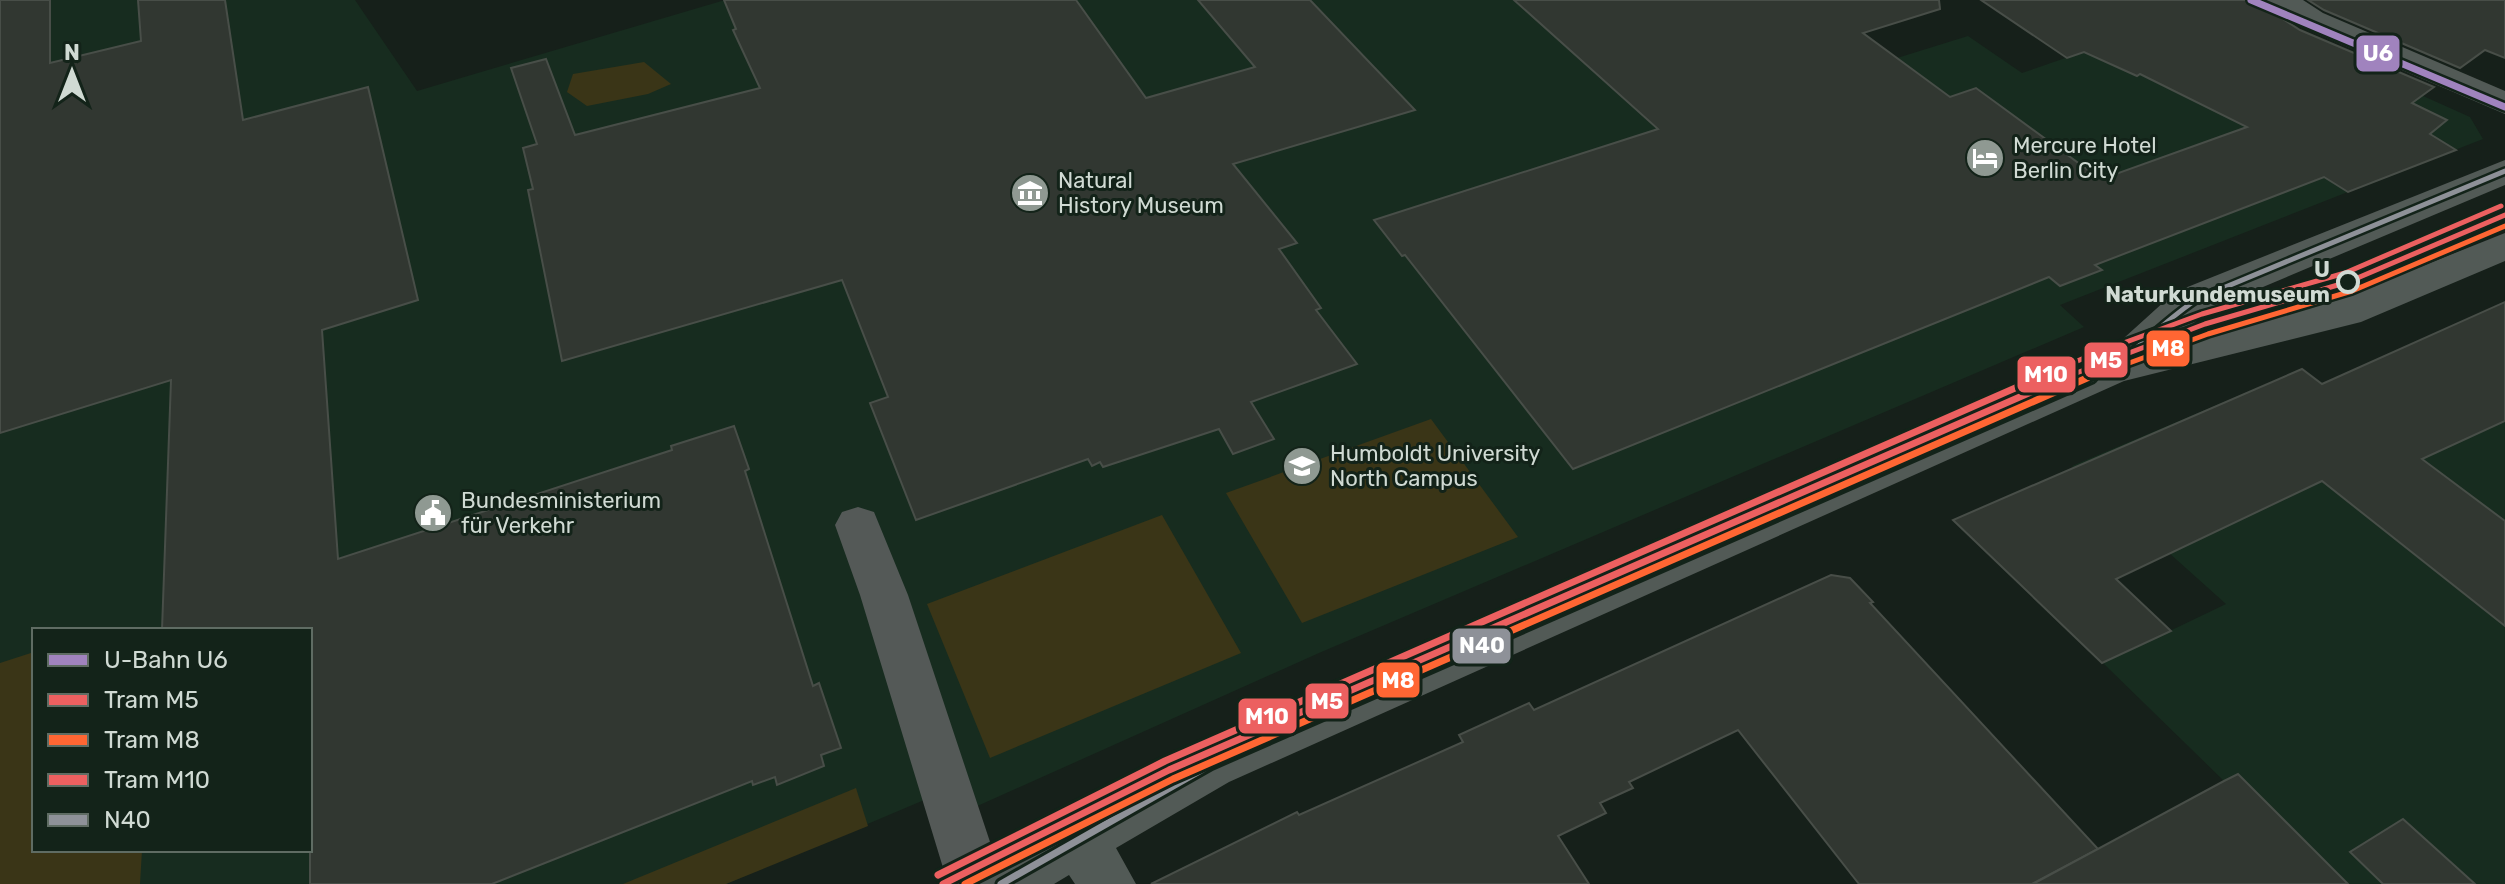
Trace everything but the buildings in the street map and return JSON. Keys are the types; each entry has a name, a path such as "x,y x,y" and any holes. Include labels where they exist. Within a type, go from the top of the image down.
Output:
{"main road":[{"path":"2282,0 2312,20 2505,104"},
{"path":"2288,0 2328,12 2505,88"},
{"path":"2113,369 2180,310 2199,298 2505,171"},
{"path":"1001,884 1093,863 1210,765 2113,369 2347,312 2505,246"}],"lane":[{"path":"858,525 884,595 976,884"}],"shaded area":[{"path":"0,0 355,0 417,91 725,0 1611,0 1794,90 1968,36 2022,73 2220,5 2470,117 2483,139 2060,305 2084,327 1319,653 973,808 969,781 726,884 0,884"},
{"path":"644,62 671,84 648,94 587,106 567,92 573,74"},
{"path":"2505,302 2505,884 2032,884 2224,781 2103,663 2226,604 2072,466 2302,369 2322,384"},
{"path":"1431,419 1518,537 1302,623 1226,493"},
{"path":"1162,515 1241,653 990,758 927,604"},
{"path":"32,653 32,852 142,852 140,884 0,884 0,663"},
{"path":"856,788 868,826 726,884 623,884"}],"metro line":[{"name":"U6","path":"2251,0 2505,107"}],"tram line":[{"name":"M10","path":"938,875 1165,761 2091,355 2202,314 2345,273 2501,206"},
{"name":"M5","path":"943,884 1169,770 2095,364 2205,324 2348,282 2505,215"},
{"name":"M8","path":"965,884 1173,779 2099,373 2208,334 2352,291 2505,226"}],"transit line":[{"name":"N40","path":"1001,884 1210,765 2113,369 2180,310 2199,298 2505,171"}],"place":[{"name":"Mercure Hotel Berlin City","path":"1985,158"},
{"name":"Natural History Museum","path":"1030,193"},
{"name":"U Naturkundemuseum","path":"2348,282"},
{"name":"Humboldt University North Campus","path":"1302,466"},
{"name":"Bundesministerium für Verkehr","path":"433,513"}]}
